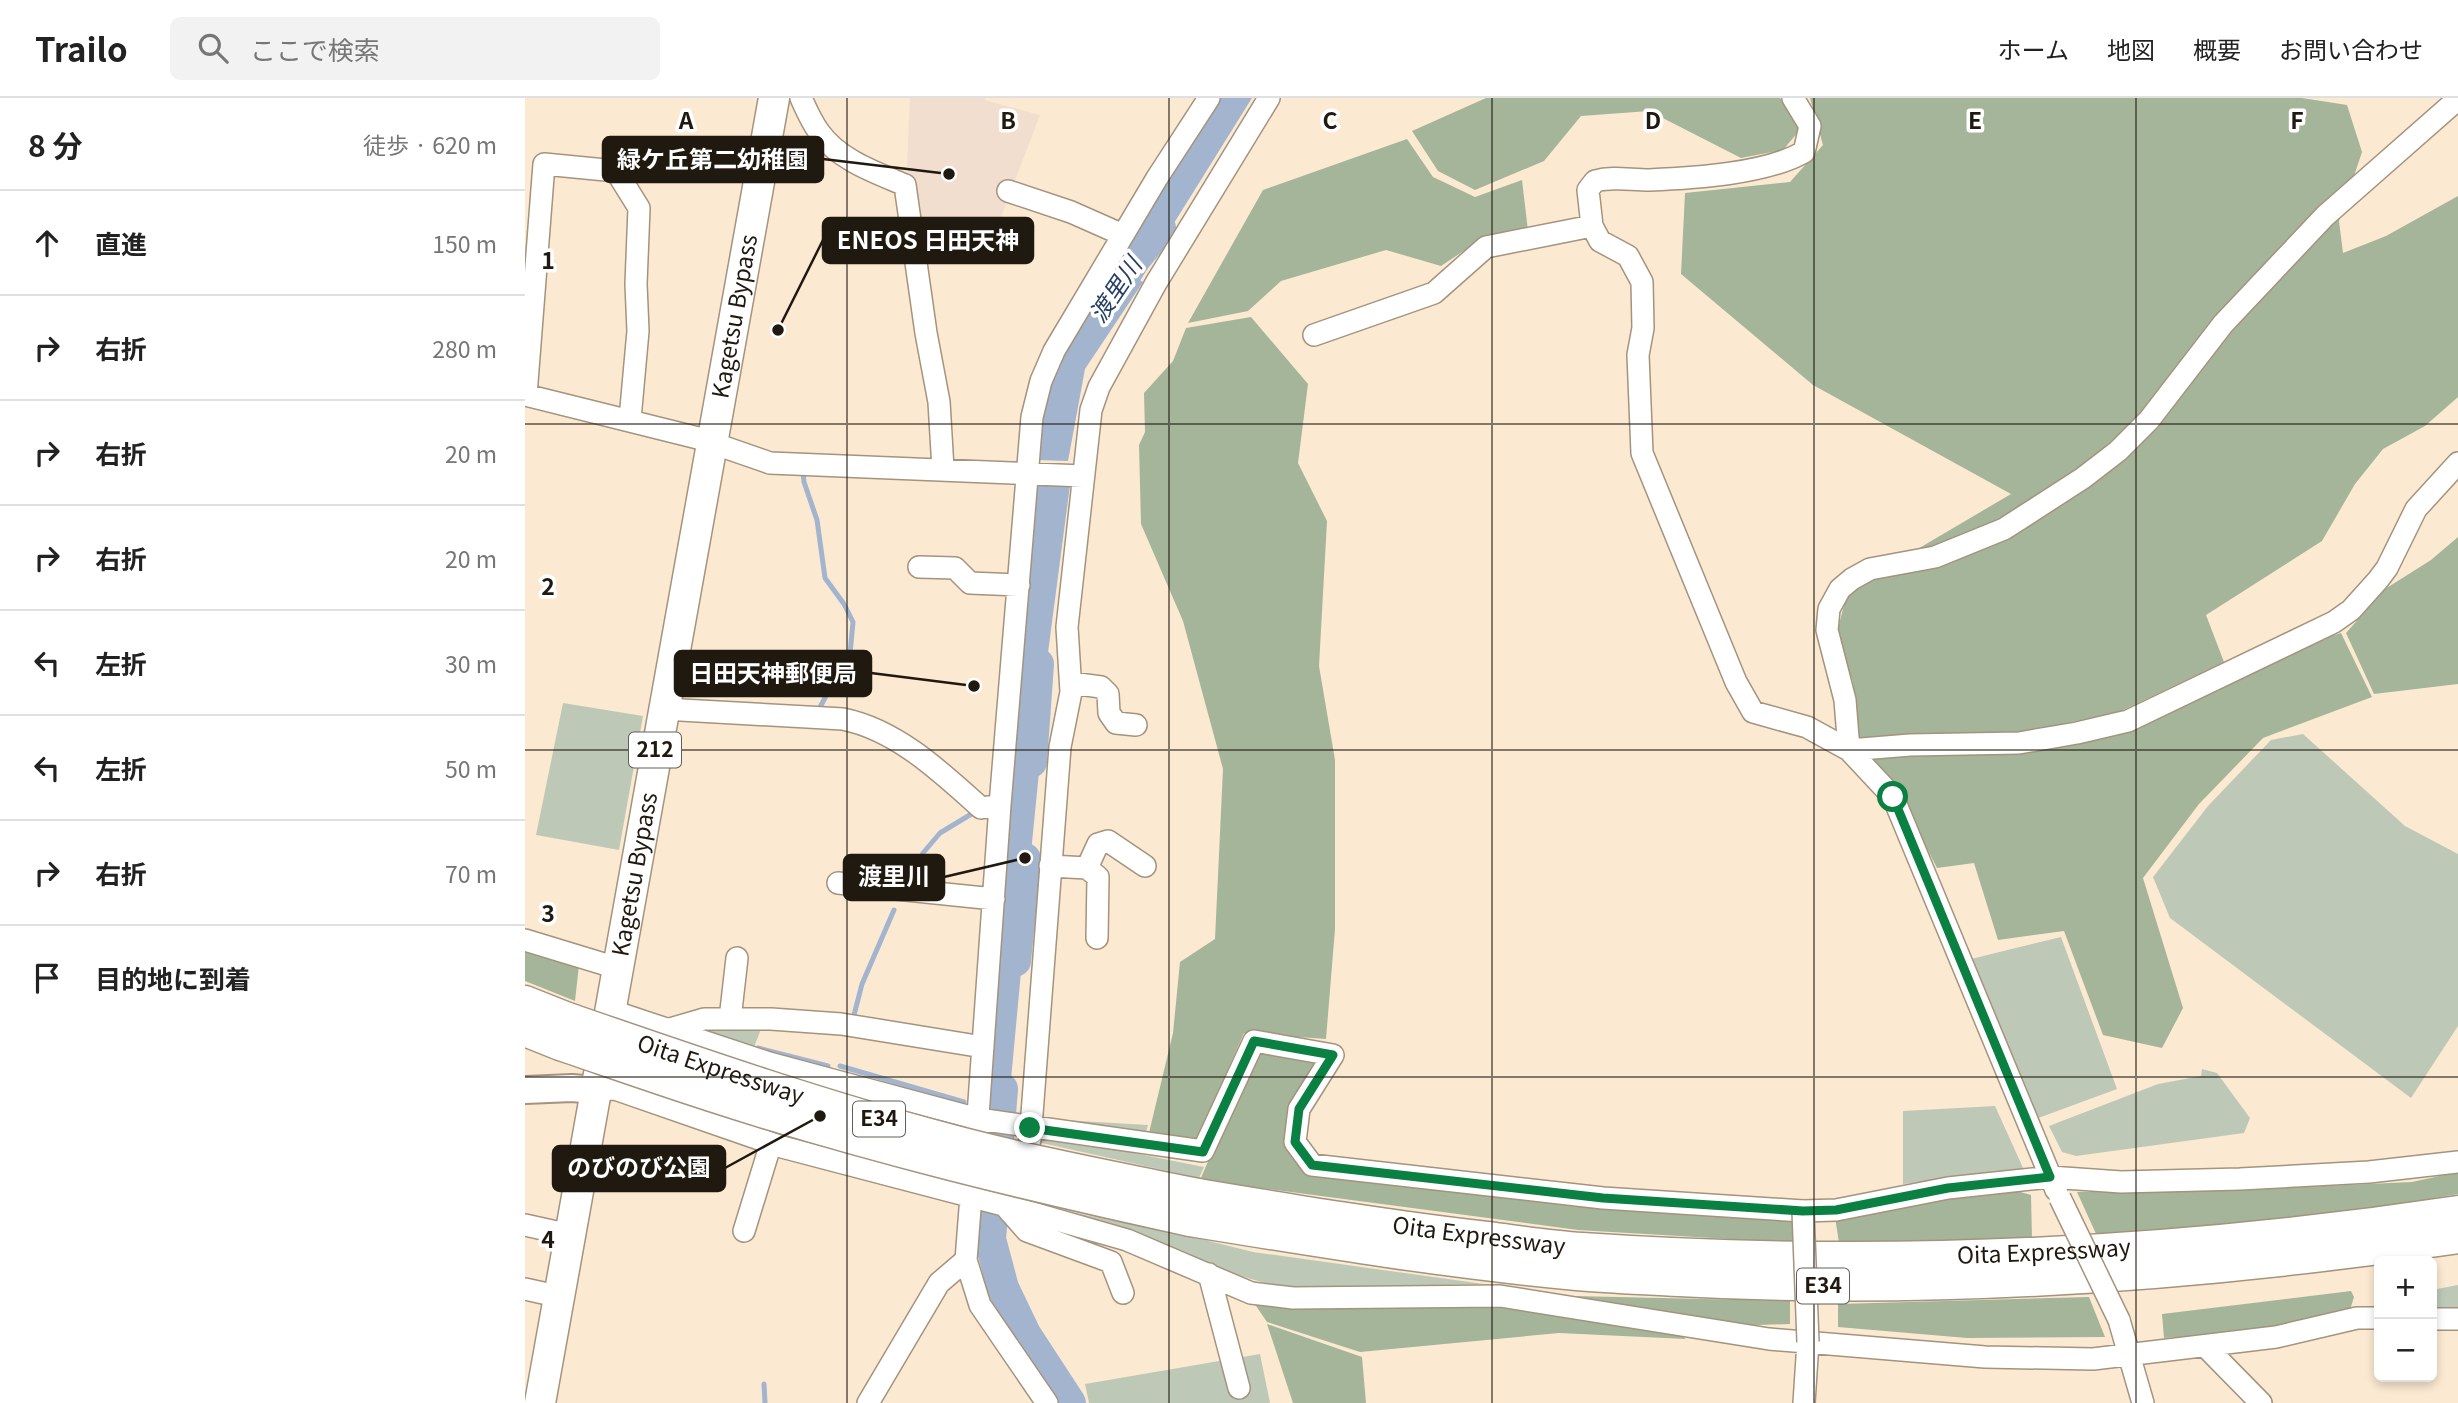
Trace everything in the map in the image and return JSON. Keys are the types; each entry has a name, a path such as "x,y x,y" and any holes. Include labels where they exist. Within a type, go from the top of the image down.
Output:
{"highway":[{"name":"Kagetsu Bypass","path":"540,1403 774,98"},
{"name":"Oita Expressway","path":"525,1001 564,1031 712,1097 850,1138 1078,1196 1379,1224 1579,1248 1859,1259 2138,1248 2352,1227 2458,1210"},
{"name":"Oita Expressway","path":"525,1031 564,1031"},
{"name":"Oita Expressway","path":"1194,1207 1377,1251 1578,1275 1857,1287 2142,1276 2273,1263 2458,1238"}],"main road":[{"path":"525,1090 595,1090"}],"street":[{"path":"800,98 831,147 859,165 905,185 926,333 939,402 943,469"},
{"path":"1047,1403 980,1305 966,1260 974,1198 1000,804 1032,417 1041,381 1054,351 1209,98"},
{"path":"1123,1293 1111,1262 1027,1231 1010,1207 1030,1128 1060,747 1071,683 1067,627 1091,410 1099,387 1156,283 1269,98"},
{"path":"1793,98 1810,126 1804,152 1786,162 1698,177 1646,180 1609,177 1595,181 1588,190 1592,226 1600,241 1628,256 1642,282 1643,328 1638,355 1642,453 1736,682 1753,712 1807,727 1849,750 1893,797 2050,1177 2119,1320 2143,1403"},
{"path":"1849,750 1845,699 1827,630 1829,609 1840,589 1851,579 1871,569 1935,557 2004,529 2083,478 2118,451 2149,420 2223,324 2325,216 2458,99"},
{"path":"630,419 639,331 636,284 639,208 616,171 544,164 526,395 630,419 712,442 770,463 1083,476"},
{"path":"1008,191 1071,212 1123,235"},
{"path":"1314,335 1434,293 1486,247 1592,226"},
{"path":"1849,750 2019,743 2127,721 2334,622 2351,610 2387,568 2416,509 2458,463"},
{"path":"919,567 955,568 970,583 1019,585"},
{"path":"1071,683 1101,687 1108,694 1108,713 1116,723 1136,725"},
{"path":"663,709 843,719 867,724 935,766 981,808 1000,804"},
{"path":"1087,868 1098,844 1108,841 1146,866"},
{"path":"1050,866 1087,868 1098,877 1097,938"},
{"path":"838,883 994,899"},
{"path":"525,940 617,968"},
{"path":"730,1019 737,958"},
{"path":"609,1010 769,1063 979,1119 1203,1152 1254,1041 1333,1055 1299,1109 1295,1142 1312,1165 1603,1198 1803,1211 1836,1210 1948,1188 2050,1177 2121,1182 2240,1180 2369,1172 2458,1162"},
{"path":"670,1029 704,1019 771,1018 841,1024 983,1047"},
{"path":"595,1090 615,1089 771,1143 1127,1240 1251,1293 1293,1298 1500,1296 1769,1339 1985,1357 2093,1359 2276,1336 2357,1318 2374,1318"},
{"path":"744,1231 771,1143"},
{"path":"1803,1211 1808,1342 1804,1403"},
{"path":"525,1225 570,1235"},
{"path":"868,1403 939,1283 966,1260"},
{"path":"1209,1274 1239,1388"},
{"path":"2437,1319 2458,1319"},
{"path":"2205,1346 2261,1403"}],"shaded area":[{"path":"910,98 985,98 1040,115 998,225 922,267 907,166"}],"green space":[{"path":"1486,98 1780,98 1804,125 1783,150 1741,158 1649,111 1581,116 1544,161 1475,190 1438,171 1412,131"},
{"path":"1810,98 2302,98 2347,105 2362,152 2339,221 2343,253 2386,236 2458,196 2458,397 2425,426 2383,449 2355,484 2322,541 2206,615 2224,662 2121,711 2026,732 1856,741 1853,682 1836,636 1848,590 2011,494 1813,385 1681,274 1685,193 1790,182 1823,145"},
{"path":"1407,139 1433,177 1475,197 1522,180 1528,231 1480,240 1441,266 1386,250 1281,281 1248,311 1188,323 1263,190"},
{"path":"1251,317 1308,384 1298,463 1327,521 1319,666 1335,760 1335,929 1326,1039 1244,1033 1197,1140 1148,1137 1173,1033 1180,962 1215,939 1223,769 1183,621 1141,524 1139,445 1145,432 1144,393 1173,361 1186,328"},
{"path":"2458,537 2458,684 2374,694 2346,633 2385,589 2431,560"},
{"path":"2341,633 2372,697 2263,738 2199,804 2143,878 2183,1008 2162,1048 2103,1035 2064,931 1998,940 1974,863 1937,868 1898,792 1865,756 2018,752 2065,746 2135,729 2299,646"},
{"path":"563,703 643,716 619,850 536,835"},
{"path":"2303,734 2405,826 2458,854 2458,1026 2411,1098 2170,918 2153,877 2208,806 2271,740"},
{"path":"2061,937 2117,1089 2033,1120 1971,959"},
{"path":"525,947 579,965 575,1001 525,981"},
{"path":"708,1024 763,1024 754,1047 704,1030"},
{"path":"1257,1049 1319,1060 1295,1107 1308,1170 1795,1219 1795,1243 1578,1230 1200,1180"},
{"path":"2202,1069 2217,1073 2250,1118 2244,1133 2076,1156 2062,1152 2049,1126 2158,1084 2201,1076"},
{"path":"1995,1106 2024,1170 1903,1184 1903,1111"},
{"path":"1046,1119 1148,1125 1144,1140"},
{"path":"1054,1137 1204,1167 1199,1178 1033,1141"},
{"path":"2458,1172 2458,1194 2341,1214 2097,1236 2077,1192 2235,1190 2412,1182"},
{"path":"2006,1188 2031,1195 2032,1239 1839,1243 1835,1217"},
{"path":"1070,1212 1253,1252 1484,1284 1283,1288 1230,1273 1183,1251"},
{"path":"2458,1285 2458,1314 2437,1314 2437,1289"},
{"path":"2351,1291 2354,1297 2350,1310 2249,1332 2164,1338 2162,1314"},
{"path":"1574,1296 1790,1301 1790,1324 1729,1326"},
{"path":"2089,1297 2105,1337 1967,1338 1838,1327 1838,1304"},
{"path":"1252,1300 1475,1300 1679,1334 1686,1339 1559,1333 1360,1352 1267,1322"},
{"path":"1267,1324 1362,1357 1366,1403 1293,1403"},
{"path":"1260,1354 1270,1403 1089,1403 1085,1384"}],"water":[{"path":"1217,98 1252,98 1146,268 1119,253"},
{"path":"1112,262 1143,282 1085,369 1068,461 1036,460 1045,396 1059,359"},
{"path":"1035,483 1070,485 1041,706 1015,705"},
{"path":"1012,720 1044,722 1026,903 999,900"},
{"path":"999,915 1026,918 1008,1112 989,1111 986,1107"}],"waterway":[{"name":"渡里川","path":"1105,306 1135,259 1160,228"},
{"path":"803,472 817,520 825,578 853,622 849,665 843,678 826,696 818,711"},
{"name":"渡里川","path":"1031,762 1038,664"},
{"path":"906,883 923,853 940,833 978,810"},
{"name":"渡里川","path":"1015,961 1025,859"},
{"path":"853,1019 862,984 894,910"},
{"path":"758,1048 828,1066"},
{"path":"840,1066 964,1102"},
{"name":"渡里川","path":"1002,1089 990,1239 1003,1288 1025,1334 1070,1403"},
{"path":"764,1384 765,1403"}],"place":[{"name":"緑ケ丘第二幼稚園","path":"949,174"},
{"name":"ENEOS 日田天神","path":"778,330"},
{"name":"日田天神郵便局","path":"974,686"},
{"name":"渡里川","path":"1025,858"},
{"name":"のびのび公園","path":"820,1116"}],"route":[{"path":"1030,1128 1203,1152 1254,1041 1333,1055 1299,1109 1295,1142 1312,1165 1603,1198 1803,1211 1836,1210 1948,1188 2050,1177 1893,797"}]}
